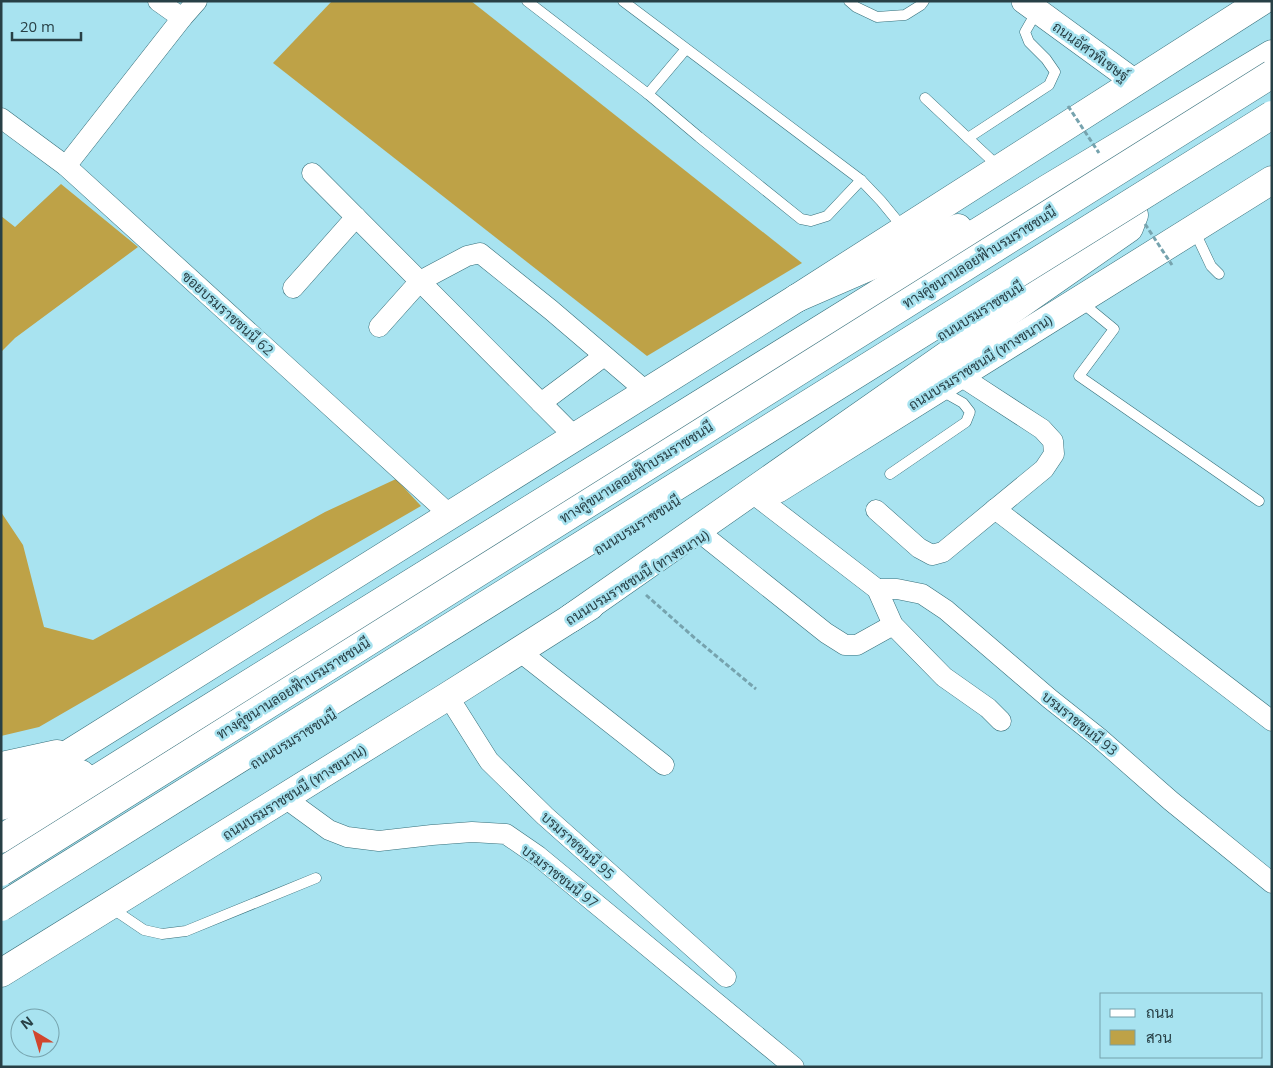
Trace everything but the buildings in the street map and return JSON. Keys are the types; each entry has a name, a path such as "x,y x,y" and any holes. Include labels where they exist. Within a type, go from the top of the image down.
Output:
{"main road":[{"path":"1,797 905,230 1262,1"},
{"path":"1,839 1047,189 1272,54"},
{"name":"ทางคู่ขนานลอยฟ้าบรมราชชนนี","path":"1,872 1272,74"},
{"path":"1,907 1272,115"},
{"name":"ถนนบรมราชชนนี","path":"1,921 1272,128"},
{"name":"ถนนบรมราชชนนี (ทางขนาน)","path":"1,973 285,798 1271,181"},
{"path":"797,298 1047,189"},
{"path":"571,618 1129,228 1134,215"},
{"path":"1,806 83,773 187,722"},
{"path":"1,766 73,751"}],"street":[{"path":"158,1 182,18"},
{"path":"66,166 182,18 198,1"},
{"name":"ถนนอัศวพิเชษฐ์","path":"1030,6 1135,82"},
{"name":"ซอยบรมราชชนนี 62","path":"1,118 66,166 450,515"},
{"path":"312,173 575,437"},
{"path":"293,288 356,217"},
{"path":"379,327 420,281 467,256 480,254 551,310 647,392"},
{"path":"541,403 604,356"},
{"path":"876,510 919,548 932,556 943,552 1044,469 1054,454 1053,441 1042,429 959,375"},
{"path":"760,499 877,589 894,625 944,677 988,708 1001,721"},
{"path":"995,509 1272,721"},
{"path":"703,535 802,615 845,645 857,645 894,625"},
{"name":"บรมราชชนนี 93","path":"877,589 897,589 922,594 946,610 1050,699 1098,736 1171,801 1272,883"},
{"path":"519,651 664,765"},
{"name":"บรมราชชนนี 95","path":"448,696 489,761 545,816 726,978"},
{"name":"บรมราชชนนี 97","path":"285,798 329,830 347,837 379,841 472,832 506,834 538,856 794,1067"}],"lane":[{"path":"527,1 648,94 801,219 811,221 827,216 861,180"},
{"path":"623,1 861,180 905,230"},
{"path":"849,1 856,7 878,17 905,15 924,1"},
{"path":"968,138 1049,85 1056,72 1029,42 1025,32 1030,6"},
{"path":"648,94 686,49"},
{"path":"925,98 1000,168"},
{"path":"1193,229 1211,266 1220,274"},
{"path":"1080,300 1114,329 1079,376 1259,501"},
{"path":"890,474 966,422 970,412 963,403 937,389"},
{"path":"109,906 144,930 162,934 186,931 316,878"}],"path":[{"path":"630,581 756,689"}],"green space":[{"path":"332,1 471,1 802,263 647,356 273,63"},
{"path":"61,184 138,247 15,338 1,352 1,216 15,227"},
{"path":"396,479 421,506 39,727 1,736 1,512 23,545 44,627 93,640 325,512"}]}
